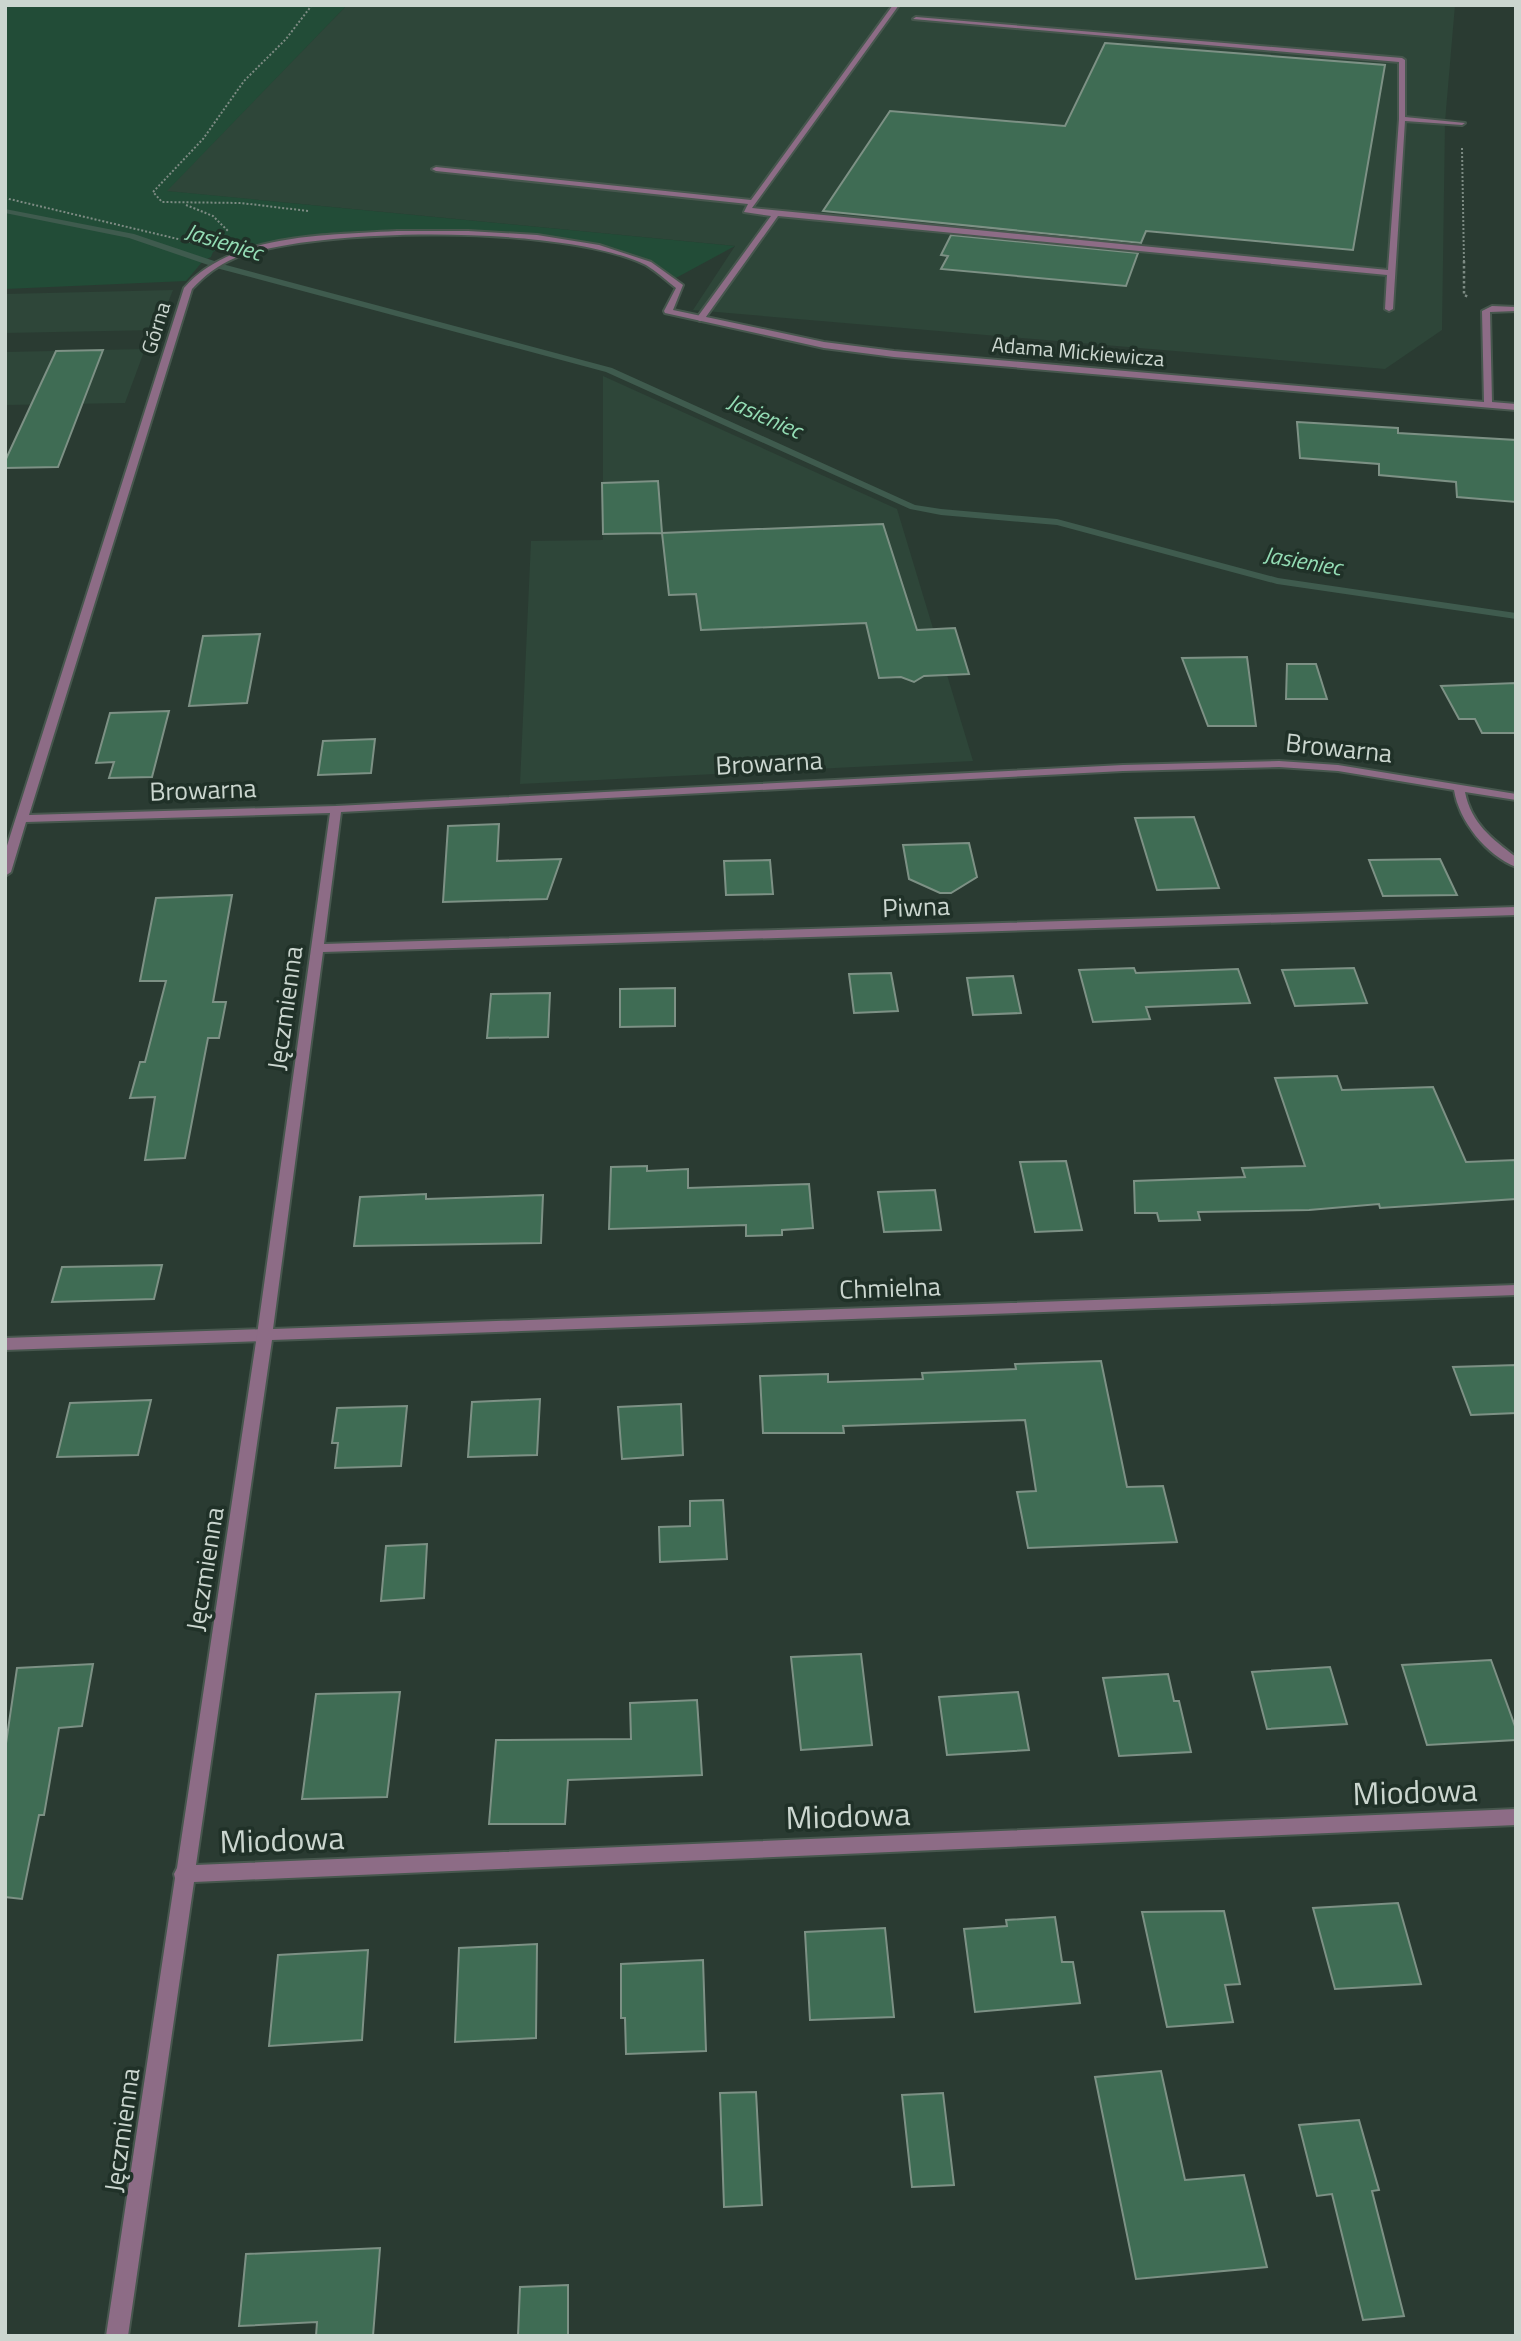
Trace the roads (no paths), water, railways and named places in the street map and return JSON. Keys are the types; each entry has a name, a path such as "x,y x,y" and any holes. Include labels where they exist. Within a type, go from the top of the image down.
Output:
{"street":[{"path":"896,5 747,210 1393,273"},
{"path":"916,19 1402,61 1402,119 1389,309"},
{"path":"1402,119 1462,123"},
{"path":"436,169 753,202"},
{"path":"699,319 776,214"},
{"name":"Górna","path":"5,872 188,288 207,269 222,260 272,244 334,236 416,232 577,241 648,262 674,279 680,287"},
{"name":"Adama Mickiewicza","path":"680,287 668,311 824,345 894,354 1516,407"},
{"path":"1488,404 1486,311 1492,308 1516,309"},
{"name":"Browarna","path":"23,818 336,809 1123,768 1279,764 1338,768 1516,797"},
{"path":"1460,789 1462,810 1478,834 1516,863"},
{"name":"Jęczmienna","path":"117,2336 183,1874 265,1335 336,809"},
{"name":"Piwna","path":"318,948 1516,911"},
{"name":"Chmielna","path":"5,1344 1516,1290"},
{"name":"Miodowa","path":"183,1874 1516,1817"}],"waterway":[{"name":"Jasieniec","path":"5,211 131,236 223,267 609,370 913,507 1057,522 1277,581 1516,616"}]}
